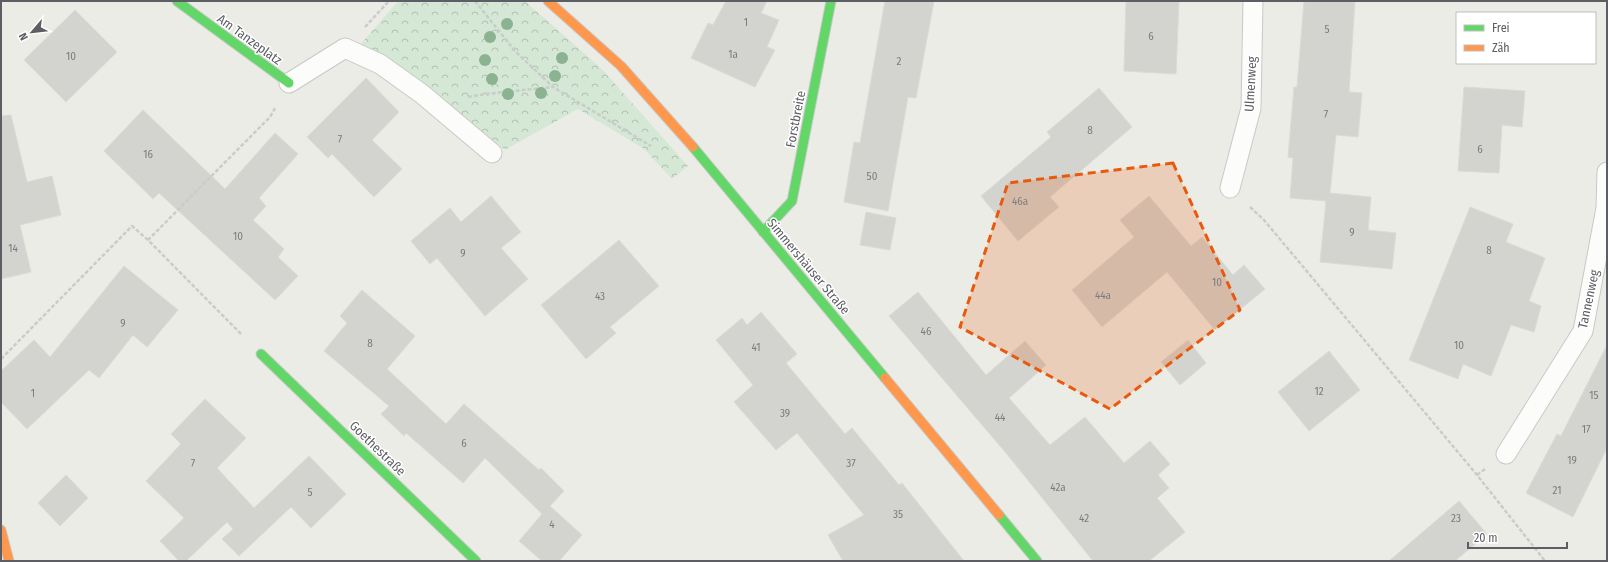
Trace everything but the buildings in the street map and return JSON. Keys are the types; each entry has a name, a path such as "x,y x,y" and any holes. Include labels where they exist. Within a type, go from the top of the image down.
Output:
{"street":[{"name":"Am Tanzeplatz","path":"176,1 289,83"},
{"name":"Simmershäuser Straße","path":"548,1 621,66 706,161 1037,561"},
{"name":"Forstbreite","path":"764,232 792,201 831,1"},
{"name":"Goethestraße","path":"261,354 476,561"},
{"path":"1,530 9,561"}],"lane":[{"name":"Ulmenweg","path":"1230,188 1251,108 1253,1"},
{"path":"289,83 345,48 380,64 422,94 492,153"},
{"name":"Tannenweg","path":"1506,454 1583,330 1606,208 1607,172"}],"path":[{"path":"345,48 389,1"},
{"path":"475,1 515,51 553,87 571,97"},
{"path":"148,240 270,117 289,83"},
{"path":"486,94 553,87"},
{"path":"1230,188 1264,220 1477,475 1545,561"},
{"path":"1,359 132,226 148,240 261,354"}],"highlighted area":[{"path":"1173,163 1240,310 1110,409 960,327 1008,183"}],"green space":[{"path":"398,1 525,1 602,69 688,166 672,179 644,149 578,109 505,150 426,87 360,45"}],"traffic: fast":[{"path":"177,1 289,83"},
{"path":"763,232 792,201 831,1"},
{"path":"693,147 885,378"},
{"path":"261,354 476,561"},
{"path":"999,515 1037,561"}],"traffic: slow":[{"path":"548,1 621,66 693,147"},
{"path":"885,378 999,515"},
{"path":"1,530 9,561"}]}
